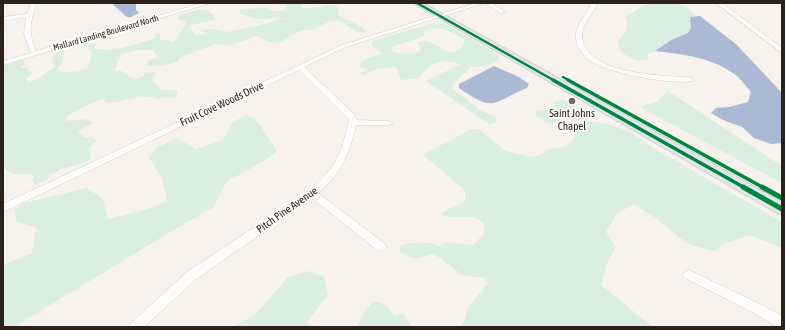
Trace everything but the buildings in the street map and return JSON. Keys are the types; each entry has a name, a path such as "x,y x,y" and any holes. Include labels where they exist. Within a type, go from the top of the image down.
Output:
{"main road":[{"path":"417,3 442,14 607,106 782,209"},
{"path":"428,3 442,14"},
{"path":"607,106 782,198"}],"street":[{"path":"34,3 26,26 27,34 34,53"},
{"name":"Mallard Landing Boulevard North","path":"3,63 208,3"},
{"name":"Fruit Cove Woods Drive","path":"3,208 354,42 482,3"},
{"path":"487,3 504,12"},
{"path":"595,3 582,24 579,37 580,45 588,55 607,66 626,73 649,77 689,79"},
{"path":"719,3 782,51"},
{"path":"3,19 29,15"},
{"path":"300,67 351,116 353,122 389,123"},
{"name":"Pitch Pine Avenue","path":"135,327 191,276 312,193 328,180 340,164 353,122"},
{"path":"312,193 381,247"},
{"path":"689,275 760,310 782,323"}],"green space":[{"path":"301,3 302,8 315,8 331,5 338,7 339,16 356,23 367,32 359,33 341,22 331,21 313,30 298,32 282,41 272,43 257,36 228,46 215,44 179,58 178,61 174,63 158,66 146,66 149,61 157,57 154,51 142,50 127,52 120,57 115,71 122,71 134,80 144,76 144,73 156,72 152,77 154,83 162,90 175,90 178,92 176,97 160,97 158,100 154,97 140,96 110,103 106,103 104,99 87,105 67,116 68,121 88,119 92,123 78,132 85,138 92,137 97,140 89,148 91,158 82,164 61,169 51,175 46,181 35,185 32,180 34,175 14,174 6,170 3,164 3,65 23,60 25,63 21,68 29,68 28,71 32,72 27,78 28,83 55,67 52,58 60,51 64,50 63,62 57,71 80,71 87,69 92,54 86,47 91,44 96,43 94,48 116,49 153,39 156,33 160,33 160,39 173,42 184,27 186,21 178,19 180,15 201,9 207,10 215,17 215,20 191,25 191,29 196,35 206,34 203,32 205,29 227,32 257,26 285,18 256,19 239,13 240,10 265,7 272,11 279,11 284,10 287,6 285,4"},
{"path":"648,3 668,3 681,5 687,7 695,16 690,17 691,28 688,33 671,40 657,51 647,54 649,59 644,61 634,60 625,55 617,42 625,33 627,27 625,17"},
{"path":"434,23 447,25 499,55 497,61 487,66 471,67 456,81 452,88 482,111 495,116 497,122 489,124 426,81 461,64 447,62 437,63 423,72 419,78 401,80 396,67 377,69 362,75 360,73 366,70 359,66 362,61 382,53 372,46 372,41","holes":["439,28 453,33 465,40 462,47 454,52 444,50 427,41 418,43 421,50 418,52 404,54 393,52 391,47 425,36 424,31"]},
{"path":"668,91 782,166 782,183 639,107 656,102"},
{"path":"562,100 569,101 578,108 578,113 590,121 608,124 628,131 652,147 782,222 782,248 749,235 727,243 713,251 688,244 654,217 633,204 616,215 606,232 616,247 606,265 601,285 653,327 460,327 464,322 467,309 488,283 484,278 464,276 433,253 419,258 408,257 399,251 400,246 430,243 438,246 447,242 472,245 484,234 484,224 475,217 447,217 441,214 465,201 465,190 424,156 424,154 472,129 478,129 506,151 532,157 540,155 550,149 564,147 574,139 575,133 585,126 585,123 574,118 567,117 556,122 548,123 535,115 537,110 549,110 554,107 554,102"},
{"path":"246,115 258,122 277,151 264,161 226,182 214,207 14,327 3,327 3,265 32,253 36,228 16,221 15,209 24,203 87,188 103,199 108,219 156,207 167,199 161,176 149,158 156,148 177,138 196,149 223,140 233,122"},
{"path":"309,271 324,277 328,295 306,323 315,327 233,327 255,315 288,277"},
{"path":"374,301 387,305 394,316 403,313 411,327 357,327 363,313"}],"water":[{"path":"111,3 136,3 136,10 139,13 131,17 127,17"},
{"path":"700,16 737,45 782,93 782,143 771,144 754,138 742,127 725,121 711,113 716,108 729,107 748,102 751,92 737,76 709,61 687,55 655,51 671,40 688,33 691,28 690,17"},
{"path":"494,66 519,77 529,84 527,88 499,101 487,103 480,101 459,88 459,84"}],"cycle path":[{"path":"417,3 782,209"},
{"path":"563,77 782,198"}],"place":[{"name":"Saint Johns Chapel","path":"572,101"}]}
